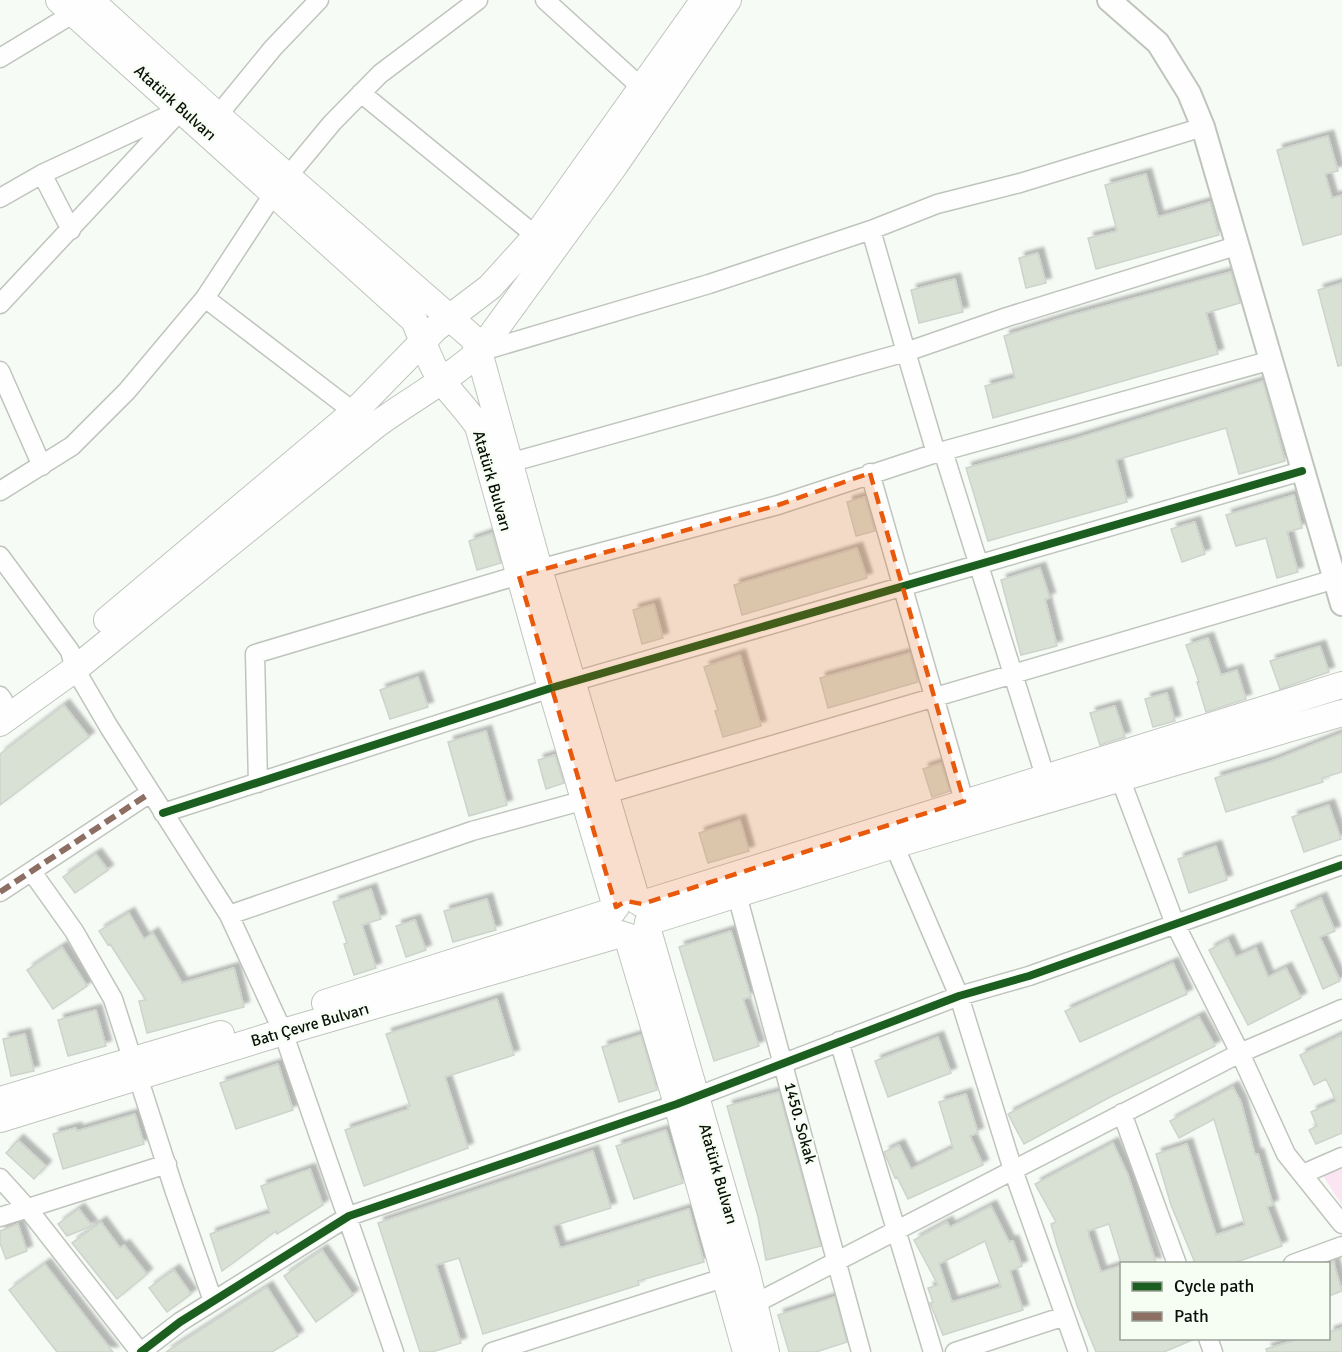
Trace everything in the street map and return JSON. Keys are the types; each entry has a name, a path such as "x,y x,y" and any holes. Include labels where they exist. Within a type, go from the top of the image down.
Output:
{"main road":[{"path":"1,705 73,660 376,425 416,396 442,381 479,352 615,165 728,0"},
{"path":"73,660 224,524 354,412 424,344 436,328 490,287 536,236 702,1"},
{"name":"Atatürk Bulvarı","path":"75,4 182,109 212,123"},
{"name":"Atatürk Bulvarı","path":"75,4 281,185 414,320 442,381 458,398 478,426 529,572 593,797 686,1100 736,1274 746,1352"},
{"name":"Atatürk Bulvarı","path":"281,185 452,317 473,338 479,352 509,463 529,572"},
{"path":"631,918 964,801 1342,685"},
{"path":"631,918 737,895 894,845 1342,713"},
{"name":"Batı Çevre Bulvarı","path":"0,1100 136,1068 631,918"},
{"name":"Batı Çevre Bulvarı","path":"0,1119 136,1068"},
{"name":"Atatürk Bulvarı","path":"736,1274 754,1304 766,1352"}],"street":[{"path":"212,123 273,48 319,0"},
{"path":"0,490 72,446 127,391 205,298 281,185 332,123 381,74 478,0"},
{"path":"545,0 642,88"},
{"path":"1109,0 1158,43 1189,93 1203,127 1236,246 1272,360 1302,471 1338,578 1342,604"},
{"path":"0,58 75,4"},
{"path":"361,93 536,236"},
{"path":"0,198 42,174 182,109"},
{"path":"0,304 182,109"},
{"path":"479,352 709,284 871,230 937,204 1020,183 1203,127"},
{"path":"42,174 71,230"},
{"path":"871,230 906,352 978,564 1044,776"},
{"path":"509,463 906,352 1007,317 1236,246"},
{"path":"205,298 354,412"},
{"path":"258,783 255,654 529,572 778,505 870,473 940,452 1272,360"},
{"path":"0,371 42,466"},
{"path":"162,813 561,685 1302,471"},
{"path":"870,473 964,801"},
{"path":"0,556 73,660 162,813 229,915 280,1025 349,1216 394,1352"},
{"path":"229,915 472,831 934,698 1338,578"},
{"path":"1120,778 1174,924 1240,1053 1286,1154 1342,1224"},
{"path":"0,892 150,793"},
{"path":"894,845 959,996 1013,1170 1078,1352"},
{"path":"0,1178 28,1209 140,1352 213,1301 349,1216 686,1100 959,996 1029,976 1342,865"},
{"path":"32,872 74,931 113,999 213,1301"},
{"name":"1450. Sokak","path":"737,895 861,1352"},
{"path":"754,1304 1240,1053 1342,1009"},
{"path":"839,1041 933,1352"},
{"path":"1122,1113 1177,1262"},
{"path":"1302,1174 1342,1157"},
{"path":"0,1217 167,1164"},
{"path":"1296,1262 1342,1246"},
{"path":"492,1352 736,1274"},
{"path":"955,1352 1065,1316"}],"highlighted area":[{"path":"870,473 964,801 642,904 626,901 616,907 519,576 778,505"}],"shaded area":[{"path":"1342,1168 1342,1205 1323,1176"}],"building":[{"path":"1328,136 1338,171 1325,174 1332,198 1342,195 1342,234 1303,245 1277,150"},
{"path":"1146,174 1158,217 1210,202 1219,235 1096,269 1088,238 1117,231 1105,185"},
{"path":"1038,253 1046,283 1026,288 1019,258"},
{"path":"1231,272 1240,303 1206,313 1218,354 993,418 985,386 1015,378 1004,336"},
{"path":"955,279 963,312 919,323 911,290"},
{"path":"1342,283 1342,365 1338,366 1318,290"},
{"path":"1263,381 1285,461 1239,474 1226,428 1116,460 1127,502 988,541 966,468 1071,440"},
{"path":"1294,495 1302,528 1287,532 1298,572 1277,578 1266,538 1236,546 1226,515"},
{"path":"865,497 875,531 856,536 847,502"},
{"path":"1195,522 1205,554 1182,562 1171,529"},
{"path":"492,533 501,563 477,570 469,541"},
{"path":"857,548 867,578 742,615 734,585"},
{"path":"1040,568 1050,598 1045,599 1057,646 1021,655 1001,580"},
{"path":"654,604 663,638 642,644 633,610"},
{"path":"1208,638 1221,675 1237,670 1246,699 1206,712 1197,682 1199,682 1186,645"},
{"path":"1320,646 1329,672 1280,689 1270,661"},
{"path":"910,653 918,682 828,708 820,678"},
{"path":"740,655 761,726 723,737 715,711 718,710 704,667"},
{"path":"418,677 428,707 390,719 380,690"},
{"path":"1167,693 1175,721 1153,727 1145,699"},
{"path":"64,705 89,737 0,805 0,754"},
{"path":"1115,706 1125,737 1100,745 1090,713"},
{"path":"486,731 507,805 469,816 448,742"},
{"path":"1342,733 1342,772 1322,778 1323,782 1226,812 1215,778 1272,761"},
{"path":"555,755 564,783 546,789 538,760"},
{"path":"941,763 950,791 932,797 923,769"},
{"path":"1329,805 1341,839 1304,852 1292,817"},
{"path":"740,820 749,851 708,863 699,833"},
{"path":"1216,846 1227,880 1189,893 1178,859"},
{"path":"96,854 108,870 75,893 63,877"},
{"path":"371,889 381,919 362,925 376,968 354,975 344,944 347,943 333,902"},
{"path":"1321,898 1335,931 1320,937 1340,981 1323,989 1291,911"},
{"path":"487,899 496,930 453,942 444,911"},
{"path":"129,913 144,939 153,933 182,983 234,968 244,1007 147,1033 139,1001 146,1000 99,931"},
{"path":"415,920 426,950 406,957 396,926"},
{"path":"731,931 751,997 743,999 759,1046 714,1061 679,947"},
{"path":"1228,940 1236,957 1256,948 1268,977 1286,968 1301,998 1248,1025 1209,950"},
{"path":"62,947 87,986 53,1009 27,970"},
{"path":"1173,963 1187,994 1080,1042 1065,1011"},
{"path":"497,999 514,1055 445,1077 468,1148 364,1186 345,1130 408,1109 407,1107 410,1106 386,1034"},
{"path":"96,1010 106,1046 68,1056 58,1020"},
{"path":"1199,1017 1215,1046 1110,1097 1024,1144 1008,1114"},
{"path":"25,1034 34,1071 11,1076 3,1039"},
{"path":"641,1035 657,1090 619,1102 602,1047"},
{"path":"1342,1035 1342,1133 1316,1144 1309,1130 1317,1126 1311,1112 1336,1101 1326,1079 1314,1085 1300,1055"},
{"path":"938,1037 951,1073 888,1097 875,1061"},
{"path":"278,1064 293,1110 236,1129 220,1083"},
{"path":"1233,1087 1241,1102 1255,1155 1258,1154 1273,1205 1267,1207 1282,1246 1237,1262 1195,1262 1171,1205 1156,1154 1187,1144 1216,1235 1245,1225 1214,1119 1179,1138 1170,1121"},
{"path":"779,1092 821,1246 766,1260 758,1217 727,1106"},
{"path":"966,1094 978,1133 970,1136 983,1165 908,1199 897,1177 895,1178 884,1152 899,1145 911,1169 953,1148 939,1102"},
{"path":"135,1114 144,1144 63,1169 53,1134 76,1128 77,1131"},
{"path":"666,1130 683,1183 634,1199 616,1146"},
{"path":"18,1140 46,1166 34,1179 6,1153"},
{"path":"1113,1143 1128,1175 1156,1262 1121,1262 1109,1224 1088,1231 1101,1272 1120,1266 1120,1340 1192,1340 1164,1352 1096,1352 1078,1308 1057,1245 1051,1224 1056,1222 1035,1184"},
{"path":"593,1151 611,1208 553,1226 560,1248 689,1209 704,1262 638,1281 639,1285 483,1334 459,1258 436,1265 461,1343 432,1352 420,1352 378,1223"},
{"path":"310,1169 323,1205 277,1234 276,1231 222,1271 210,1234 270,1213 261,1186"},
{"path":"991,1206 1009,1242 1013,1241 1022,1266 1010,1271 1023,1310 943,1335 930,1303 933,1302 928,1288 938,1285 914,1240 947,1222 950,1227","holes":["985,1241 1001,1287 952,1302 939,1264"]},
{"path":"79,1209 92,1226 67,1236 58,1224"},
{"path":"101,1222 120,1248 124,1245 147,1274 117,1299 72,1243"},
{"path":"18,1224 27,1251 6,1259 0,1243 0,1231"},
{"path":"322,1250 353,1295 316,1322 284,1276"},
{"path":"1333,1261 1342,1291 1330,1296 1330,1262"},
{"path":"45,1264 113,1352 57,1352 46,1338 9,1290"},
{"path":"174,1270 191,1294 167,1312 149,1288"},
{"path":"267,1287 298,1336 272,1352 166,1352"},
{"path":"835,1297 847,1342 816,1352 789,1352 778,1315"},
{"path":"1342,1328 1342,1352 1267,1352 1266,1349 1295,1340 1330,1340 1330,1332"}],"marked path":[{"path":"0,892 150,793"}],"cycle path":[{"path":"163,813 551,688 1302,471"},
{"path":"141,1352 180,1322 349,1216 677,1104 959,996 1029,976 1342,865"}]}
